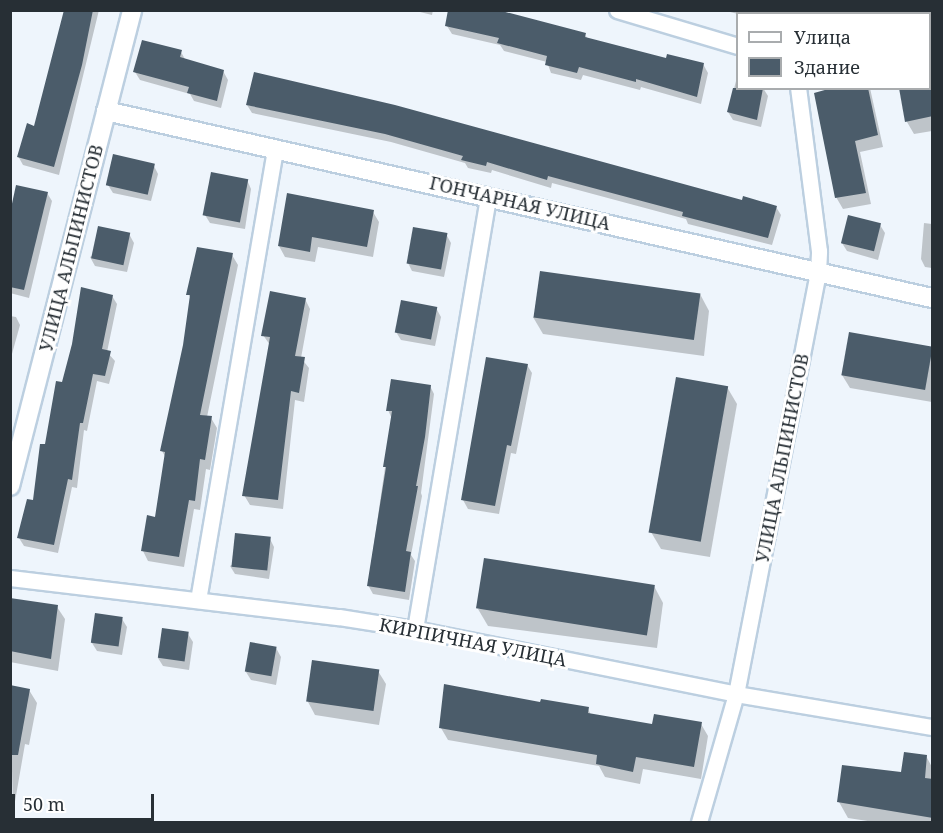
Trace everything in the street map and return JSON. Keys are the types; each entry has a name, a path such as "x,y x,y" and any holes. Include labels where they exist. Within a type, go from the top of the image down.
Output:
{"street":[{"name":"УЛИЦА АЛЬПИНИСТОВ","path":"10,486 132,10"},
{"path":"617,10 736,45"},
{"name":"УЛИЦА АЛЬПИНИСТОВ","path":"699,822 736,694 819,272 819,251 798,90"},
{"name":"ГОНЧАРНАЯ УЛИЦА","path":"106,111 933,298"},
{"path":"198,600 275,148"},
{"path":"415,629 488,196"},
{"name":"КИРПИЧНАЯ УЛИЦА","path":"10,578 339,617 415,629 736,694 933,727"}],"building":[{"path":"64,10 93,10 82,65 54,167 17,157 27,123 34,126"},
{"path":"448,10 498,10 586,33 585,37 666,58 667,54 704,63 697,97 636,79 636,82 579,67 577,73 545,65 547,56 497,43 499,38 445,26"},
{"path":"142,40 182,50 180,57 224,70 217,101 187,93 189,87 133,72"},
{"path":"254,72 395,105 742,200 743,196 777,206 768,238 682,216 683,212 548,176 547,180 487,162 486,166 461,160 463,156 385,134 246,105"},
{"path":"733,88 763,90 757,120 727,112"},
{"path":"933,88 933,116 905,122 899,90 931,90"},
{"path":"825,90 868,90 878,135 855,141 866,193 835,198 814,93"},
{"path":"113,154 155,164 148,195 106,185"},
{"path":"211,172 248,179 240,222 203,215"},
{"path":"16,185 48,192 24,290 10,287 10,213"},
{"path":"287,193 374,210 367,247 312,237 310,252 278,246"},
{"path":"848,215 881,223 874,251 841,243"},
{"path":"98,226 130,233 123,265 91,258"},
{"path":"413,227 447,233 441,270 407,263"},
{"path":"197,247 233,253 200,415 212,416 205,460 200,459 195,501 189,500 179,557 141,551 147,515 155,517 165,452 160,451 183,345 190,295 186,295"},
{"path":"540,271 700,294 694,340 533,318"},
{"path":"81,287 113,295 102,349 111,351 105,376 93,374 83,423 80,423 72,480 68,479 54,545 17,538 27,499 33,500 40,444 45,444 56,381 62,382 72,344"},
{"path":"270,291 306,298 295,356 305,357 299,393 291,391 278,500 242,496 270,337 261,336"},
{"path":"401,300 437,307 431,339 395,332"},
{"path":"849,332 932,347 925,390 841,375"},
{"path":"486,357 528,364 511,446 507,445 495,506 461,500"},
{"path":"676,377 728,386 701,542 649,533"},
{"path":"391,379 431,385 416,486 418,486 406,551 411,552 405,592 367,586 386,467 383,467 392,411 386,411"},
{"path":"235,533 271,537 267,571 231,567"},
{"path":"484,558 655,585 647,635 476,608"},
{"path":"10,598 58,605 51,659 10,651"},
{"path":"95,613 123,617 119,647 91,643"},
{"path":"162,628 189,632 185,661 158,658"},
{"path":"250,642 277,647 271,676 245,672"},
{"path":"312,660 379,669 373,711 306,702"},
{"path":"444,684 540,702 541,699 589,707 588,713 652,724 654,714 702,722 694,767 636,757 633,772 596,764 597,755 439,728"},
{"path":"10,685 30,689 18,755 10,755"},
{"path":"904,752 927,755 925,778 933,779 933,818 837,802 842,765 901,772"}]}
